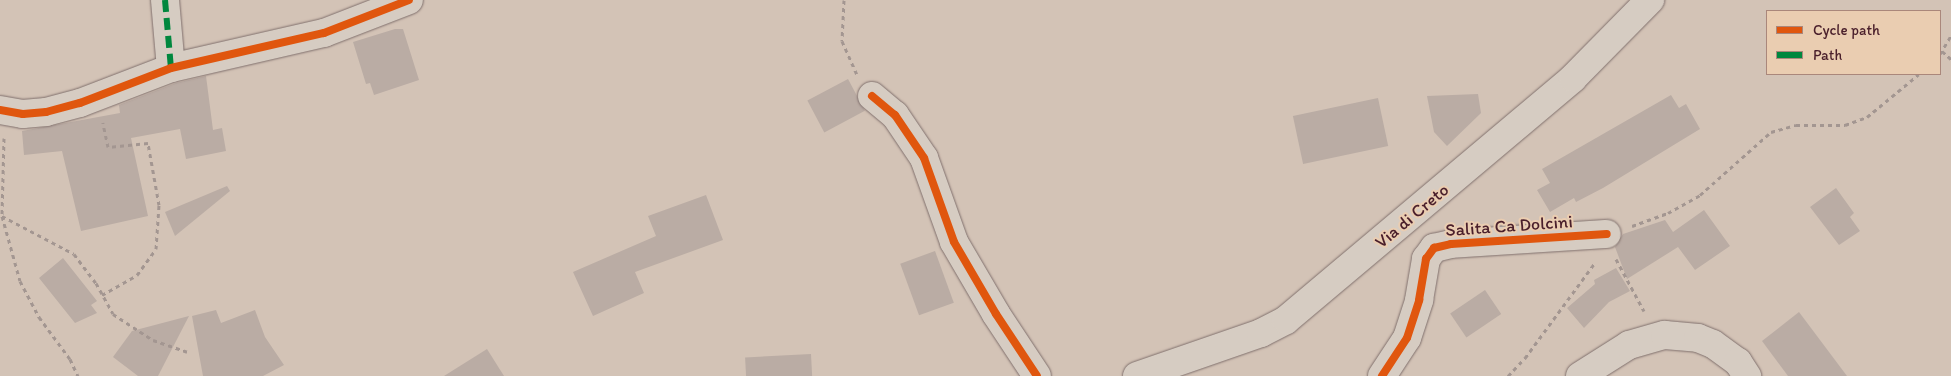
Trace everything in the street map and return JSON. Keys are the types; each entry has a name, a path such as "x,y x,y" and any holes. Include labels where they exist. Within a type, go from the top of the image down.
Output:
{"street":[{"path":"165,0 171,68"},
{"path":"4,111 46,112 97,98 171,68 324,33 409,0"},
{"name":"Via di Creto","path":"1137,376 1261,333 1286,320 1573,78 1650,0"},
{"path":"872,96 895,115 924,158 954,242 996,314 1038,376"},
{"name":"Salita Ca Dolcini","path":"1382,376 1407,338 1419,300 1426,259 1434,248 1451,244 1607,234"},
{"path":"1580,376 1629,345 1666,335 1698,338 1713,344 1738,362 1747,376"}],"path":[{"path":"844,0 842,41 857,73 872,96"},
{"path":"1951,36 1941,52 1951,60"},
{"path":"1508,376 1526,358 1586,279 1607,234 1668,213 1700,195 1771,132 1796,125 1845,125 1867,117 1918,75"},
{"path":"97,98 108,148 148,143 159,205 156,249 137,275 102,295"},
{"path":"4,111 1,163 2,216 20,280 39,317 70,359 78,376"},
{"path":"2,216 74,254 102,295 112,314 153,340 187,352"},
{"path":"1619,267 1648,317 1666,321 1666,335"}],"building":[{"path":"395,29 403,29 419,80 374,95 370,83 366,84 353,42"},
{"path":"206,76 213,130 222,128 226,151 186,159 180,129 131,138 148,216 81,231 62,151 24,155 22,131 120,113 119,105 176,83"},
{"path":"848,79 865,111 824,132 807,101"},
{"path":"1478,94 1481,113 1447,146 1434,132 1427,96"},
{"path":"1671,95 1679,108 1686,104 1700,129 1603,188 1576,202 1574,198 1550,212 1537,190 1550,183 1542,169"},
{"path":"1378,98 1388,146 1303,164 1293,116"},
{"path":"227,186 230,191 175,236 165,212"},
{"path":"1836,188 1854,213 1850,217 1860,231 1839,245 1810,207"},
{"path":"706,195 723,240 635,272 644,293 593,316 573,272 656,236 648,216"},
{"path":"1704,210 1730,246 1695,270 1678,247 1627,279 1615,247 1623,234 1665,220 1673,232"},
{"path":"935,251 954,303 919,315 900,264"},
{"path":"63,258 97,301 91,305 97,313 75,323 39,278"},
{"path":"1616,268 1630,291 1609,302 1584,328 1567,308 1595,284 1594,280"},
{"path":"1485,290 1501,314 1466,338 1450,313"},
{"path":"216,310 221,323 255,310 265,337 284,365 263,376 203,376 192,316"},
{"path":"1799,312 1847,376 1788,376 1762,341"},
{"path":"189,316 158,376 138,376 113,357 132,331"},
{"path":"487,349 504,376 444,376"},
{"path":"811,354 812,376 746,376 745,357"}],"marked path":[{"path":"165,0 171,68"}],"cycle path":[{"path":"0,110 23,114 46,112 80,103 171,68 324,33 409,0"},
{"path":"872,96 895,115 924,158 954,242 996,314 1037,376"},
{"path":"1382,376 1407,338 1419,300 1426,259 1434,248 1451,244 1607,234"}]}
